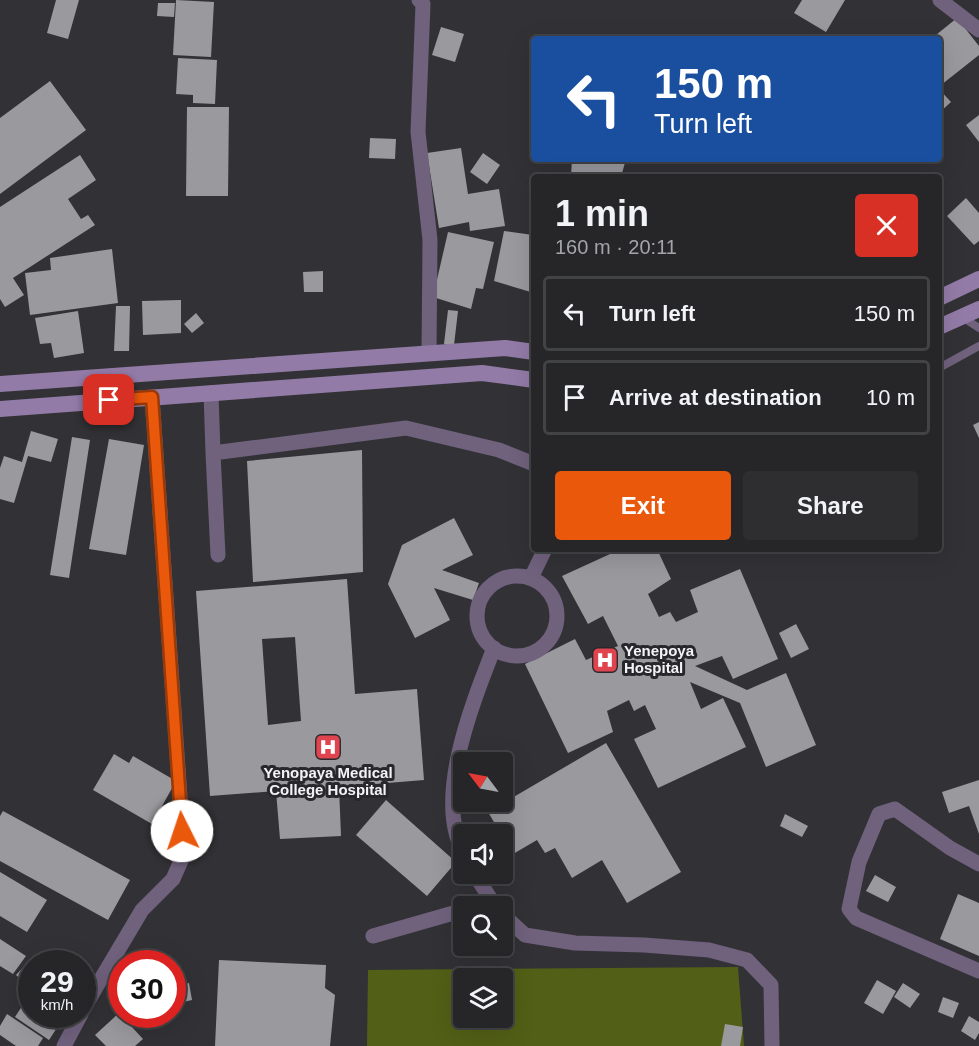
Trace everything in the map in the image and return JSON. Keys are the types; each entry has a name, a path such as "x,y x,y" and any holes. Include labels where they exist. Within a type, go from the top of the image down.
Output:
{"main road":[{"path":"942,297 979,279"},
{"path":"942,326 979,309"},
{"path":"0,384 505,348 531,352"},
{"path":"334,359 335,384"},
{"path":"0,409 482,373 531,380"}],"street":[{"path":"940,0 979,30"},
{"path":"424,2 418,132 430,240 429,353"},
{"path":"211,393 218,555"},
{"path":"96,988 142,910 173,879 184,854 152,397"},
{"path":"213,453 406,428 499,450 531,463"},
{"path":"531,578 544,552"},
{"path":"511,576 531,578 548,590 555,602 556,627 550,638 536,650 518,656 494,648 480,629 477,615 480,602 487,589 498,581 511,576"},
{"path":"455,824 453,790 473,702 494,648"},
{"path":"979,864 950,848 895,809 879,814 859,862 849,909 856,918 979,971"},
{"path":"373,936 453,913"},
{"path":"513,924 525,935 575,944 644,945 710,950 747,960 771,985 772,1046"},
{"path":"64,1046 74,1028"}],"lane":[{"path":"961,316 979,328"},
{"path":"942,366 979,346"}],"green space":[{"path":"738,967 744,1046 367,1046 368,970 453,969 453,1028 513,1028 513,969"}],"building":[{"path":"56,0 79,0 68,39 47,33"},
{"path":"176,0 214,2 211,57 173,55"},
{"path":"802,0 845,0 826,32 794,13"},
{"path":"158,3 175,3 174,17 157,16"},
{"path":"957,18 979,46 979,55 942,84 942,36 935,36"},
{"path":"441,27 464,34 455,62 432,55"},
{"path":"178,58 217,60 215,104 193,103 193,95 176,94"},
{"path":"50,81 86,130 0,194 0,118"},
{"path":"942,92 951,102 942,110"},
{"path":"187,107 229,107 228,196 186,196"},
{"path":"979,115 979,142 966,125"},
{"path":"370,138 396,139 395,159 369,158"},
{"path":"461,148 468,194 499,189 505,226 470,231 469,222 439,228 427,153"},
{"path":"483,153 500,165 487,184 470,172"},
{"path":"80,155 96,180 68,199 81,219 88,215 95,225 13,278 24,295 5,307 0,299 0,207"},
{"path":"572,162 625,162 622,174 571,174"},
{"path":"966,198 979,213 979,241 974,245 947,216"},
{"path":"504,231 531,235 531,292 494,281"},
{"path":"448,232 494,242 483,289 476,288 471,309 433,297"},
{"path":"112,249 118,303 30,315 25,273 51,270 50,258"},
{"path":"323,271 323,292 304,292 303,272"},
{"path":"181,300 181,333 143,335 142,301"},
{"path":"116,306 130,306 129,351 114,351"},
{"path":"448,310 458,311 454,345 444,344"},
{"path":"78,311 84,353 54,358 51,343 40,344 35,318"},
{"path":"196,313 204,323 192,333 184,324"},
{"path":"979,422 979,438 973,425"},
{"path":"31,431 58,439 51,462 28,456 14,503 0,499 0,468 4,456 22,462"},
{"path":"72,437 90,440 69,578 50,575"},
{"path":"109,439 144,445 126,555 89,549"},
{"path":"362,450 363,572 253,582 247,461"},
{"path":"454,518 473,555 442,570 479,583 473,600 434,588 450,620 415,638 388,584 402,545"},
{"path":"614,552 658,552 671,579 648,594 659,617 670,612 676,622 698,612 690,590 740,569 778,659 733,679 722,656 695,666 747,690 786,673 816,745 766,767 740,703 690,682 701,709 723,698 746,747 658,788 634,739 656,729 645,705 634,711 629,700 607,711 613,732 568,753 525,664 575,639 586,660 618,646 603,616 588,624 562,576"},
{"path":"347,579 355,694 417,689 424,780 339,787 341,836 280,839 276,791 210,796 196,591","holes":["295,637 301,721 268,725 262,639"]},
{"path":"796,624 809,649 791,658 779,633"},
{"path":"606,743 681,872 627,903 602,860 572,878 555,848 545,853 537,840 513,854 513,824 495,824 488,812 513,812 513,797"},
{"path":"114,754 129,763 133,756 176,781 152,824 93,790"},
{"path":"979,780 979,834 969,806 949,813 942,792"},
{"path":"386,800 453,859 453,866 427,896 356,835"},
{"path":"3,811 130,880 108,920 0,861 0,816"},
{"path":"785,814 808,826 802,837 780,826"},
{"path":"0,872 47,900 27,932 0,916"},
{"path":"875,875 896,887 888,902 866,891"},
{"path":"958,894 979,903 979,956 940,939"},
{"path":"0,939 18,951 18,967 13,974 0,966"},
{"path":"219,960 326,965 325,988 335,995 330,1046 215,1046"},
{"path":"877,980 896,991 883,1014 864,1003"},
{"path":"189,983 192,1000 186,1001 186,984"},
{"path":"903,983 920,994 910,1008 894,997"},
{"path":"943,997 959,1003 953,1018 938,1012"},
{"path":"7,1014 18,1021 18,1028 28,1028 43,1038 38,1046 16,1046 0,1035 0,1026"},
{"path":"969,1016 979,1022 979,1033 975,1040 961,1031"},
{"path":"108,1023 108,1028 133,1028 143,1039 135,1046 106,1046 95,1035"},
{"path":"725,1024 743,1027 740,1046 721,1046"},
{"path":"31,1028 57,1028 49,1040"}],"place":[{"name":"Yenepoya Hospital","path":"605,660"},
{"name":"Yenopaya Medical College Hospital","path":"328,747"}],"route":[{"path":"109,400 152,397 182,831"}]}
